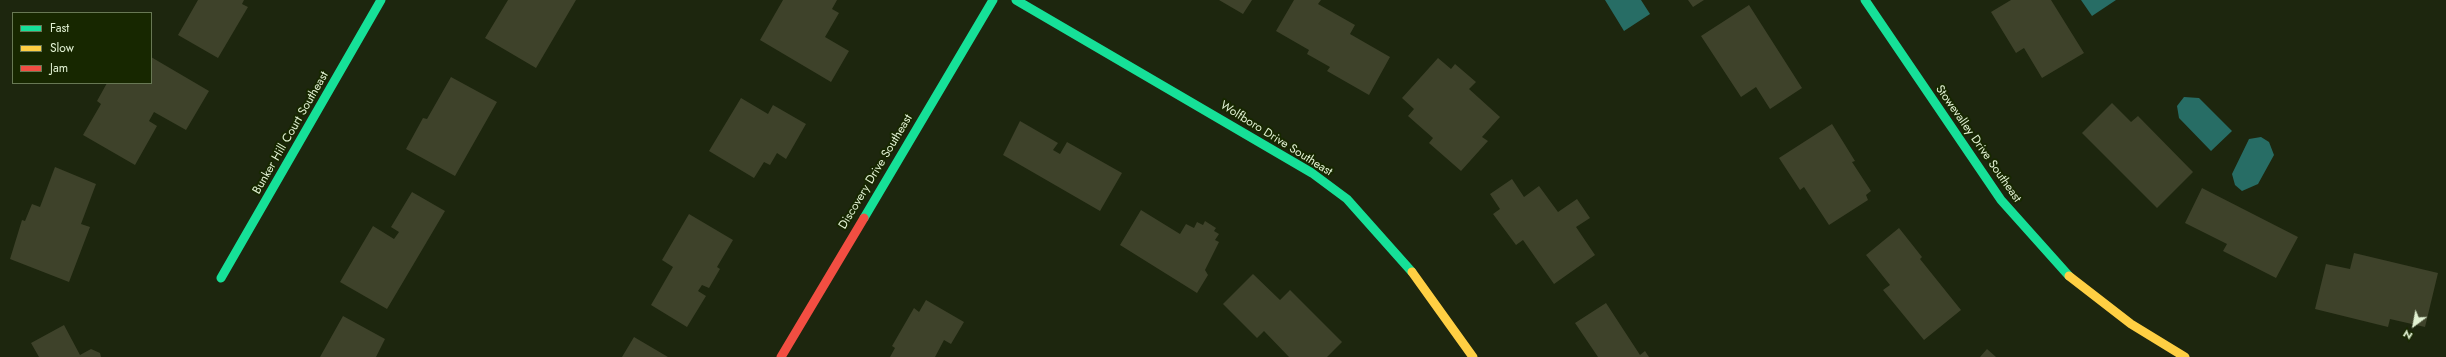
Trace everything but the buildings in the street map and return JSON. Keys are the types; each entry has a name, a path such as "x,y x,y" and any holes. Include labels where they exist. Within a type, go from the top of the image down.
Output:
{"street":[{"name":"Bunker Hill Court Southeast","path":"221,278 381,0"},
{"name":"Discovery Drive Southeast","path":"781,357 993,0"},
{"name":"Wolfboro Drive Southeast","path":"1016,0 1312,173 1346,199 1404,260 1473,357"},
{"name":"Stowevalley Drive Southeast","path":"1865,0 2001,200 2065,273 2131,324 2185,357"}],"water":[{"path":"1605,0 1641,0 1650,14 1624,31"},
{"path":"2081,0 2116,0 2092,16"},
{"path":"2184,97 2199,98 2232,131 2211,151 2179,118 2177,106"},
{"path":"2261,137 2269,142 2274,155 2258,184 2242,191 2235,185 2232,174 2249,139"}],"traffic: fast":[{"path":"221,278 381,0"},
{"path":"864,218 993,0"},
{"path":"1016,0 1312,173 1347,199 1412,272"},
{"path":"1865,0 2001,200 2069,276"}],"traffic: slow":[{"path":"1412,272 1473,357"},
{"path":"2069,276 2131,324 2185,357"}],"traffic: jam":[{"path":"781,357 864,218"}]}
